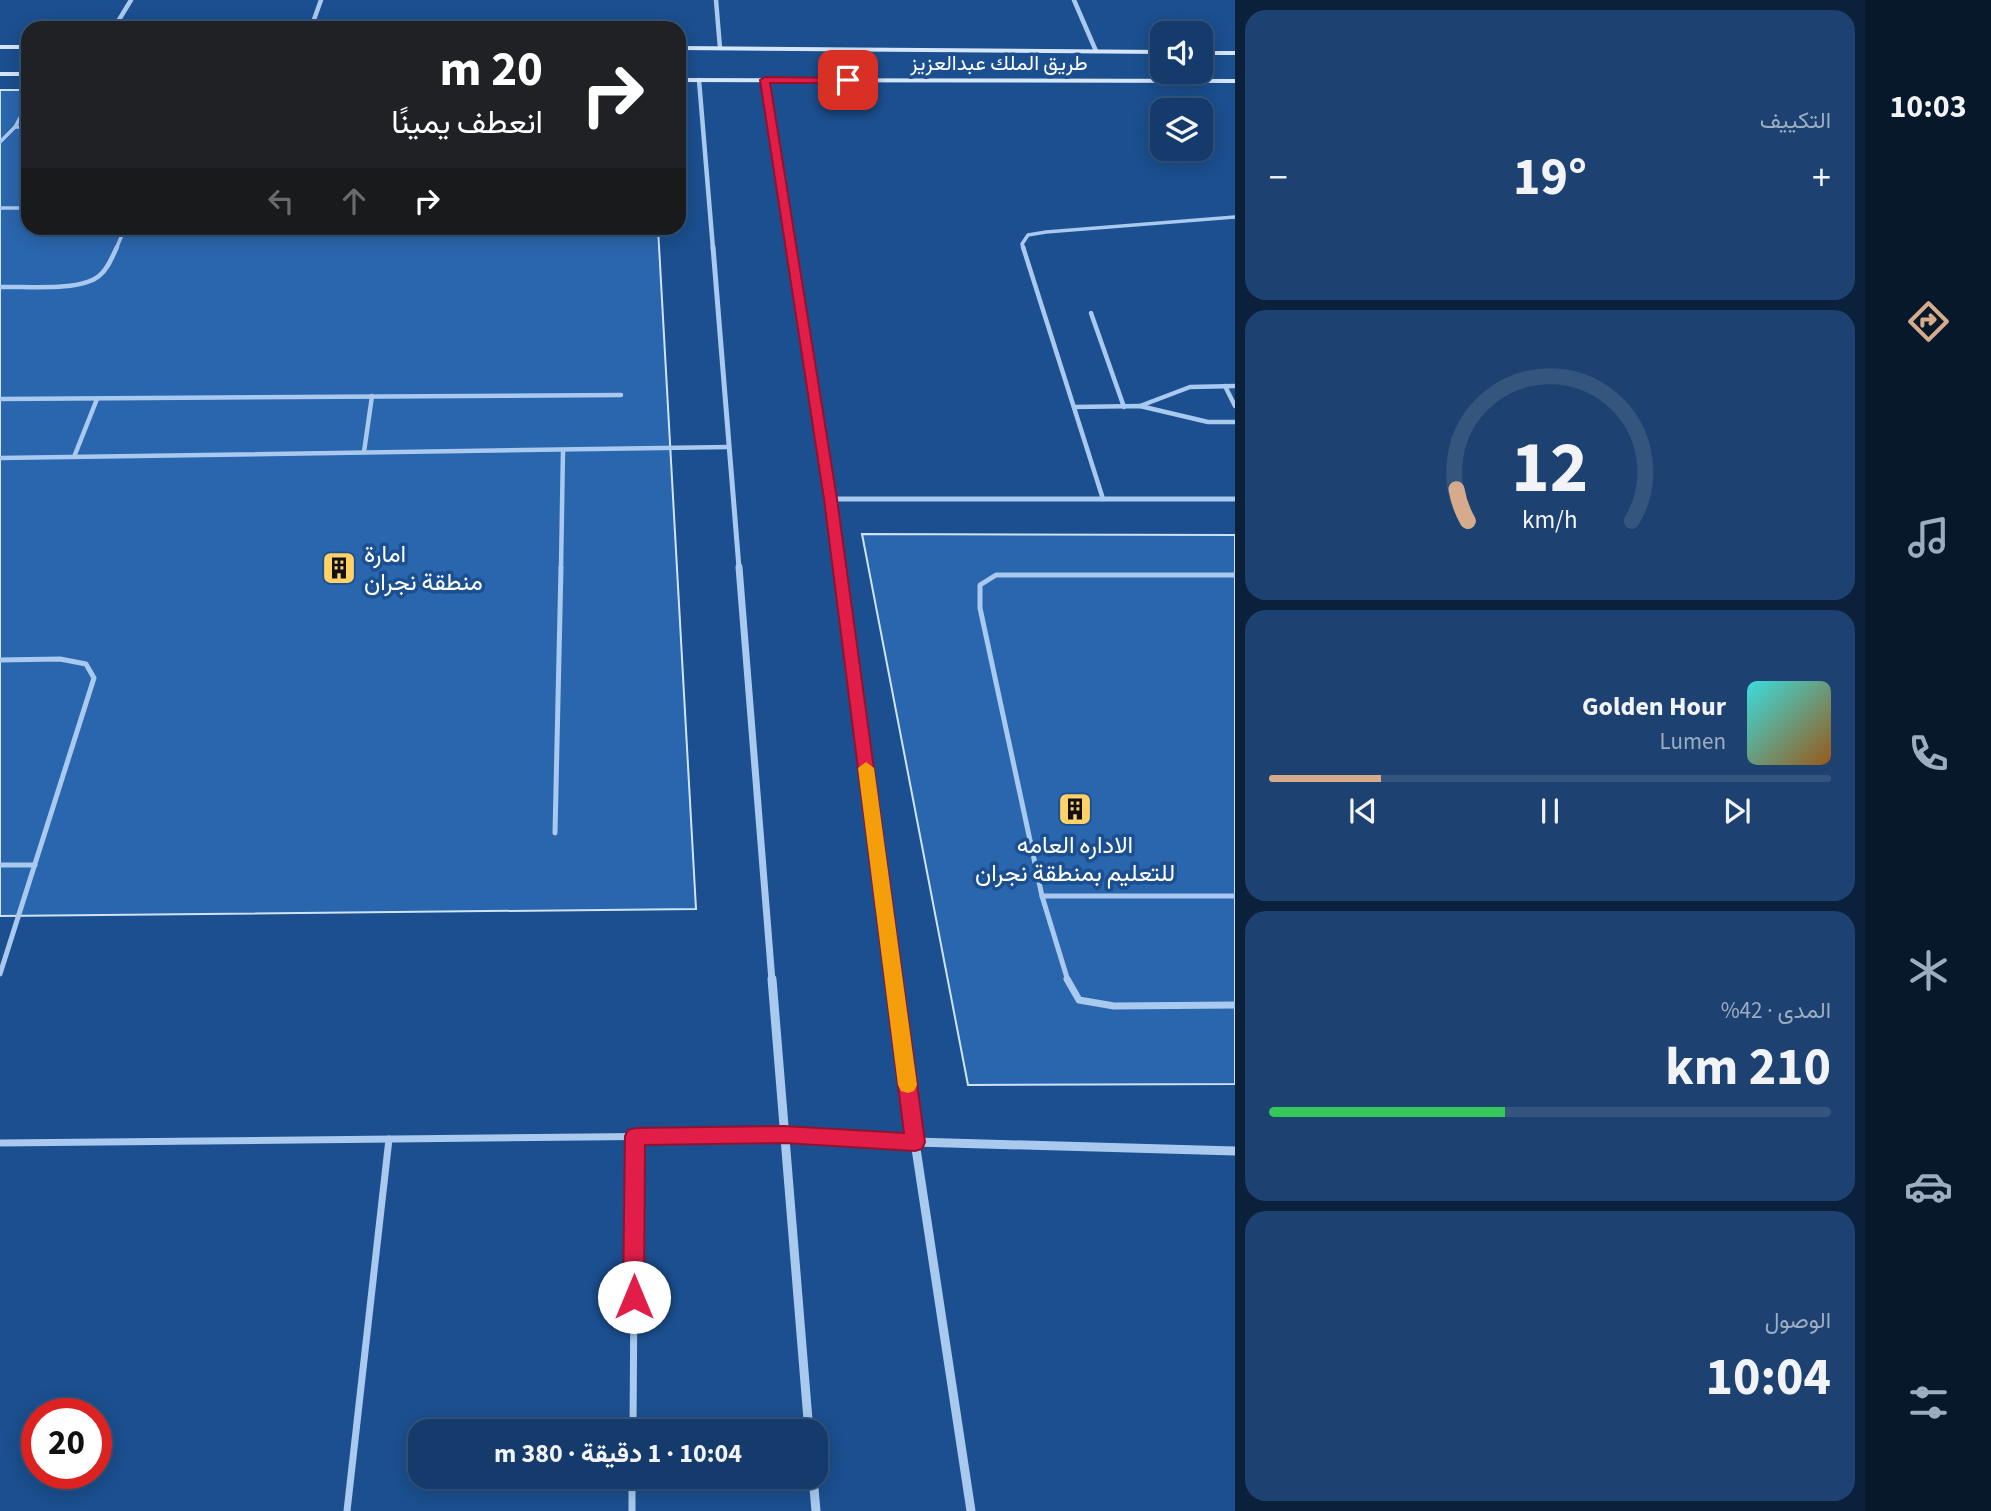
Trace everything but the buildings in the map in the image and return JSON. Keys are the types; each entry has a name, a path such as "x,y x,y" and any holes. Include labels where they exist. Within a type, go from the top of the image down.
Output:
{"main road":[{"path":"0,47 21,47"},
{"name":"طريق الملك عبدالعزيز","path":"686,48 1150,52"},
{"path":"1213,53 1235,53"},
{"path":"0,74 21,74"},
{"name":"طريق الملك عبدالعزيز","path":"686,80 1235,81"}],"street":[{"path":"118,21 131,0"},
{"path":"314,21 321,0"},
{"path":"716,0 720,48"},
{"path":"1074,0 1096,51"},
{"path":"699,80 808,1419"},
{"path":"765,80 831,499 915,1142 971,1511"},
{"path":"831,499 1235,499"},
{"path":"784,1135 915,1142 1235,1150"},
{"path":"814,1489 816,1511"}],"lane":[{"path":"0,142 15,127 21,116"},
{"path":"15,127 21,127"},
{"path":"0,208 21,208"},
{"path":"1103,499 1022,244 1028,235 1235,217"},
{"path":"0,287 83,283 96,279 104,270 122,235"},
{"path":"1091,313 1124,407"},
{"path":"1225,386 1235,406"},
{"path":"1140,406 1190,387 1235,386"},
{"path":"0,399 621,395"},
{"path":"364,452 372,397"},
{"path":"74,457 97,399"},
{"path":"1074,407 1140,406 1208,422 1235,422"},
{"path":"0,458 729,447"},
{"path":"555,833 563,450"},
{"path":"1235,575 996,575 980,585 980,608 1042,896 1065,976 1080,1000 1114,1006 1235,1004"},
{"path":"0,660 60,659 86,664 94,678 0,974"},
{"path":"0,865 35,865"},
{"path":"1042,896 1235,896"},
{"path":"0,1143 784,1135"},
{"path":"632,1419 635,1136"},
{"path":"347,1511 389,1139"},
{"path":"632,1489 632,1511"}],"slow traffic":[{"path":"866,768 908,1085"}],"place":[{"name":"امارة منطقة نجران","path":"339,568"},
{"name":"الاداره العامه للتعليم بمنطقة نجران","path":"1075,809"}],"route":[{"path":"634,1297 635,1136 784,1135 915,1142 831,499 765,80 848,80"}]}
